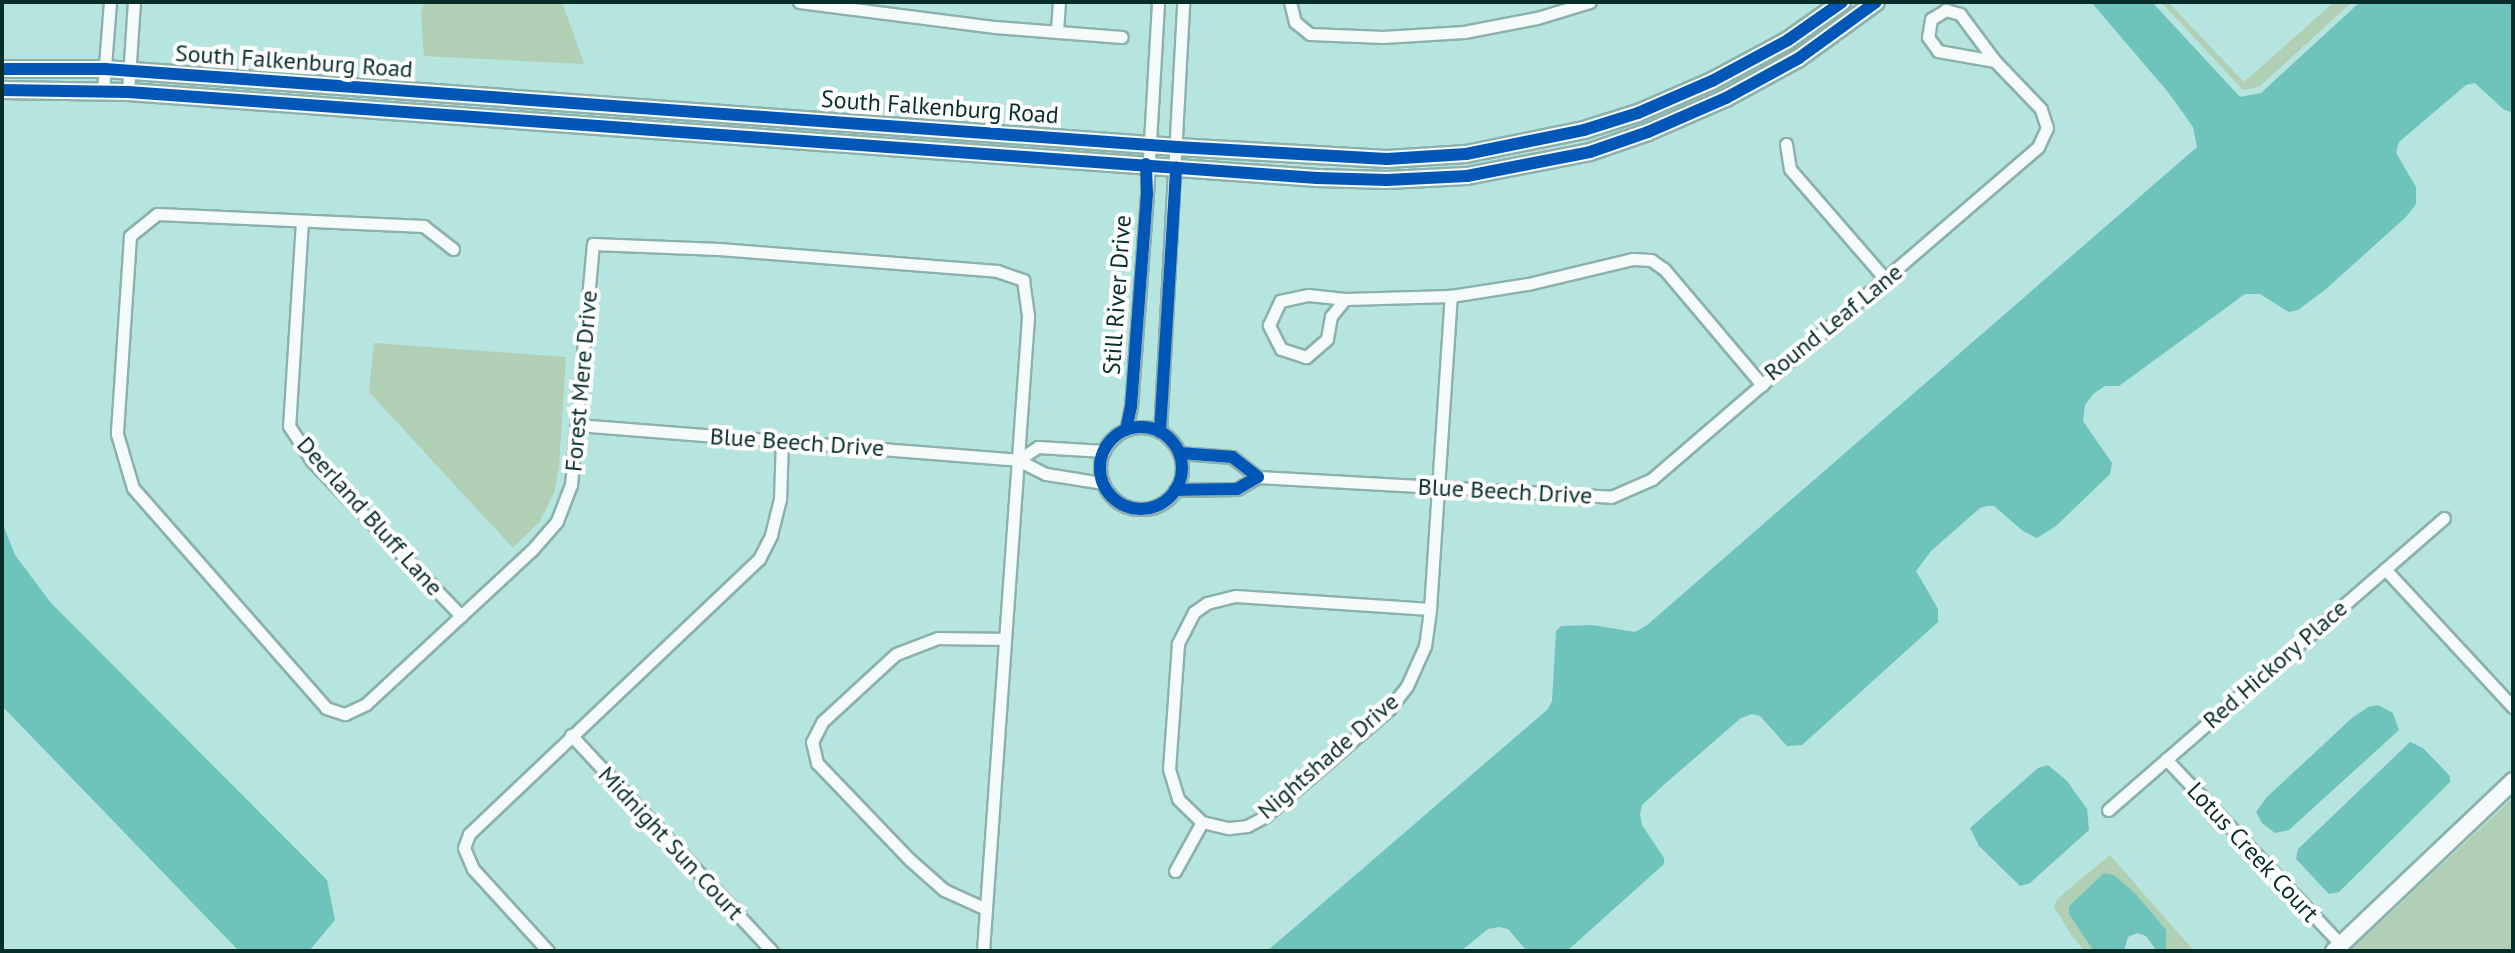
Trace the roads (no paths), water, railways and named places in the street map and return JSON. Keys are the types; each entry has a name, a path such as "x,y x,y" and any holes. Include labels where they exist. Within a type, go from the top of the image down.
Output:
{"street":[{"path":"103,91 110,2"},
{"path":"128,92 134,2"},
{"path":"799,2 995,27 1122,37"},
{"path":"1057,30 1059,2"},
{"name":"Still River Drive","path":"1126,430 1142,255 1158,2"},
{"name":"Still River Drive","path":"1160,432 1183,2"},
{"path":"1290,2 1295,22 1310,34 1383,37 1464,32 1537,18 1590,2"},
{"name":"South Falkenburg Road","path":"2,69 105,69 1177,147 1387,159 1466,154 1584,130 1638,113 1737,68 1788,40 1842,2"},
{"name":"South Falkenburg Road","path":"2,90 128,92 1345,179 1467,176 1590,152 1648,132 1748,86 1799,58 1876,2"},
{"name":"Round Leaf Lane","path":"1345,299 1331,316 1327,339 1306,357 1281,349 1269,325 1280,301 1308,295 1345,299 1451,296 1528,284 1633,259 1651,260 1664,269 1762,385 2038,147 2047,128 2041,109 1995,61 1960,14 1946,10 1931,19 1928,37 1938,51 1995,61"},
{"path":"1737,68 1748,86"},
{"path":"756,137 758,116"},
{"path":"1786,144 1790,169 1886,280"},
{"name":"Forest Mere Drive","path":"453,249 424,226 157,214 130,236 117,434 133,488 326,708 345,714 366,704 532,550 557,521 571,485 593,244 796,255 997,271 1023,280 1028,317 983,951"},
{"name":"Deerland Bluff Lane","path":"302,221 289,426 312,461 461,616"},
{"name":"Nightshade Drive","path":"1202,822 1229,828 1247,826 1264,817 1389,709 1407,686 1425,646 1430,609 1451,296"},
{"name":"Blue Beech Drive","path":"1175,490 1237,489 1258,477 1611,497 1652,479 1762,385"},
{"name":"Blue Beech Drive","path":"577,425 1018,460 1046,474 1103,483"},
{"path":"1149,428 1160,432 1179,453 1180,478 1175,490 1156,506 1131,507 1119,502 1103,483 1100,461 1104,451 1126,430 1149,428"},
{"path":"548,951 473,869 464,848 469,834 759,559 771,535 780,500 782,441"},
{"name":"Blue Beech Drive","path":"1018,460 1038,447 1104,451"},
{"name":"Blue Beech Drive","path":"1179,453 1232,457 1258,477"},
{"name":"Red Hickory Place","path":"2108,810 2444,518"},
{"path":"2385,569 2513,707"},
{"path":"1175,871 1202,822 1178,799 1169,769 1178,644 1194,612 1207,603 1235,596 1430,609"},
{"path":"986,909 944,890 910,860 817,763 812,742 822,722 896,654 938,638 1004,639"},
{"name":"Midnight Sun Court","path":"571,735 772,951"},
{"name":"Lotus Creek Court","path":"2166,759 2338,948"},
{"path":"2338,948 2513,781"}],"water":[{"path":"2091,2 2152,2 2240,97 2261,93 2360,2 2513,2 2513,113 2503,109 2475,83 2466,85 2399,142 2396,153 2416,187 2416,204 2406,217 2326,289 2298,310 2289,312 2260,294 2245,294 2119,386 2105,386 2093,394 2085,405 2083,421 2112,463 2110,474 2056,526 2037,538 2023,531 1994,506 1987,506 1980,508 1931,551 1916,571 1938,609 1938,622 1802,745 1787,746 1760,716 1752,714 1741,718 1667,782 1642,805 1640,814 1642,825 1664,858 1664,864 1567,951 1527,951 1508,929 1499,927 1488,929 1461,951 1267,951 1548,709 1552,701 1556,631 1561,626 1592,625 1635,632 1646,626 2197,147 2193,127 2168,92"},
{"path":"2,522 15,555 51,603 327,880 335,920 309,951 239,951 2,706"},
{"path":"2378,705 2393,713 2399,730 2289,830 2275,833 2262,823 2256,812 2267,797 2352,718 2368,707"},
{"path":"2410,742 2423,748 2450,776 2450,782 2339,892 2329,894 2296,859 2298,849"},
{"path":"2048,765 2067,781 2087,809 2089,830 2030,883 2020,886 1979,846 1970,828 2038,768"},
{"path":"2104,873 2114,875 2136,894 2166,930 2166,949 2157,951 2146,936 2137,933 2128,937 2124,951 2096,951 2091,947 2069,914 2069,906"}]}
